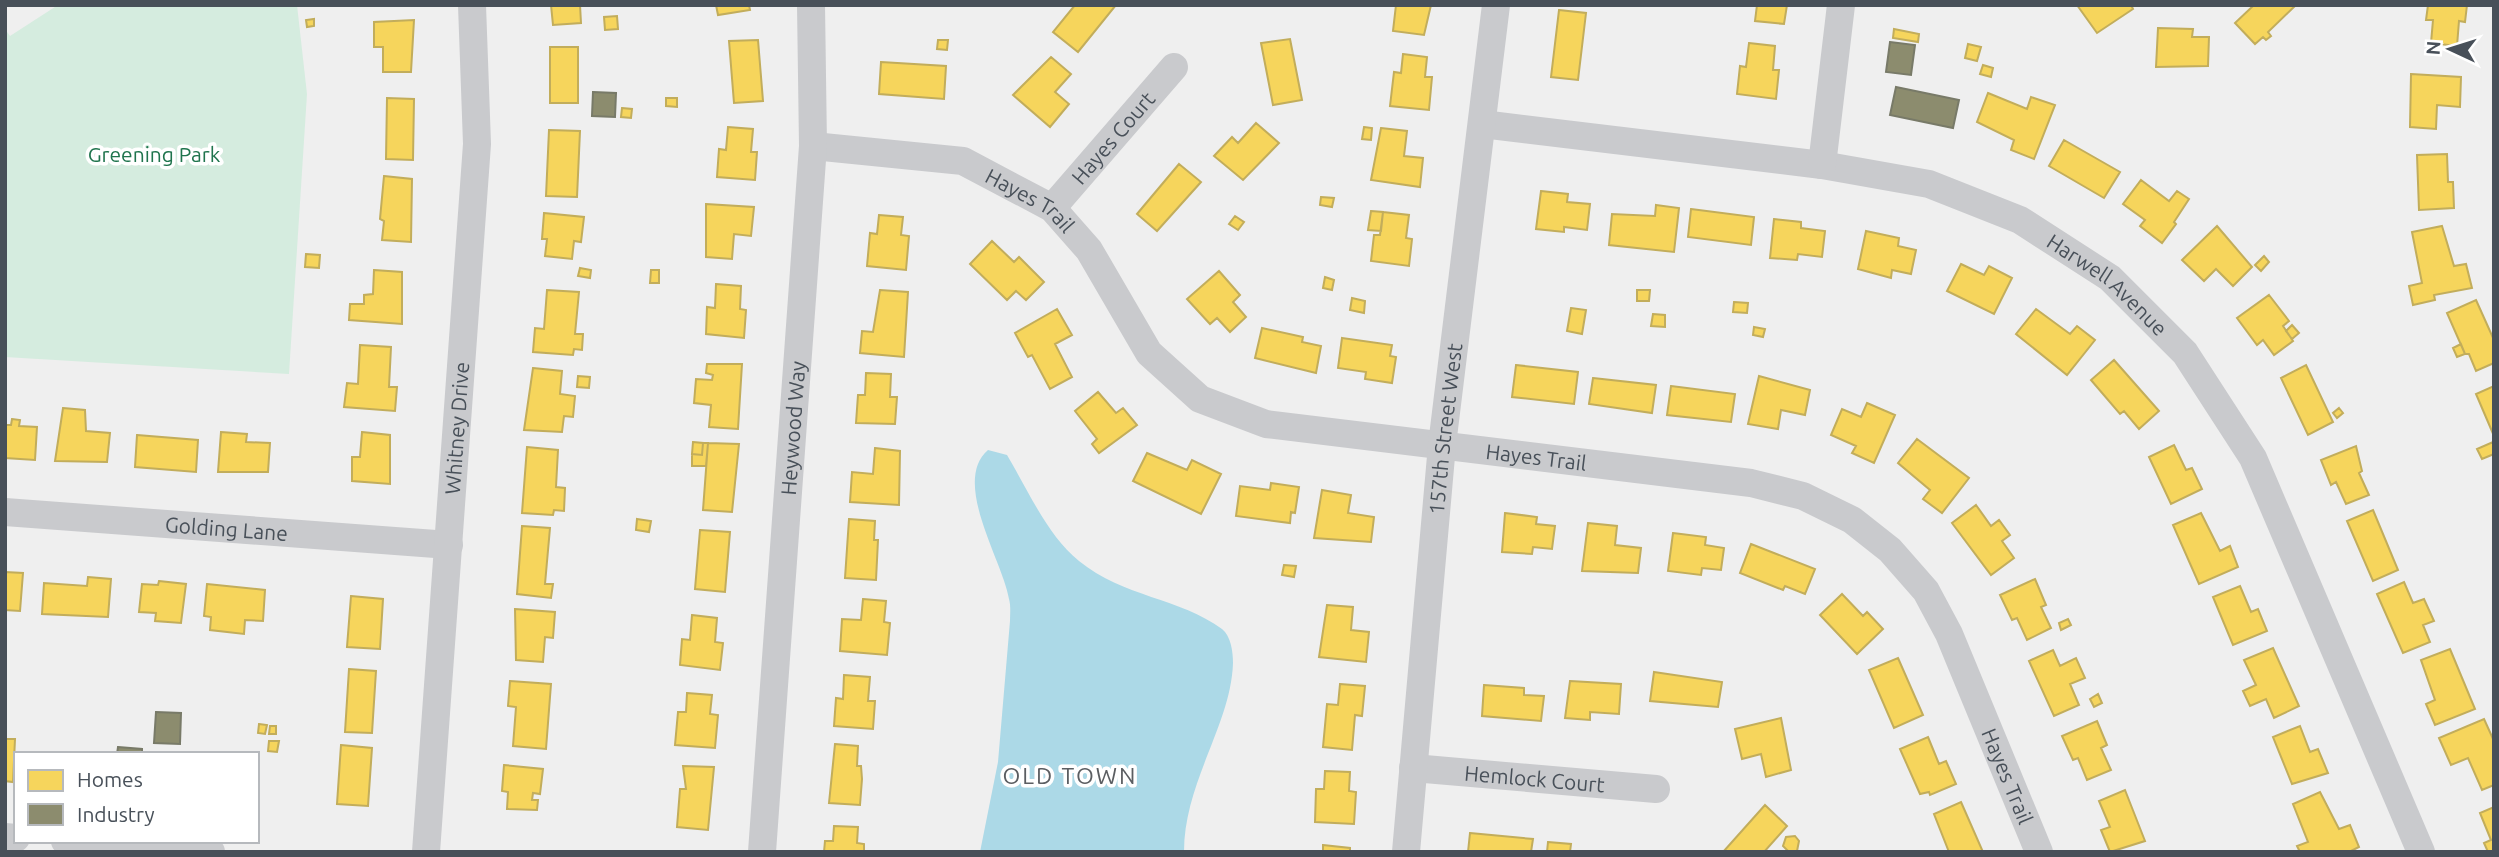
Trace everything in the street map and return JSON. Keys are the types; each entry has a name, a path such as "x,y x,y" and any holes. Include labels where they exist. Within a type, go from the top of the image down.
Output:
{"street":[{"name":"Whitney Drive","path":"426,852 477,144 472,5"},
{"name":"Heywood Way","path":"762,852 813,146 811,5"},
{"name":"157th Street West","path":"1406,852 1442,445 1496,5"},
{"path":"1822,165 1841,5"},
{"name":"Hayes Court","path":"1052,208 1174,67"},
{"name":"Harwell Avenue","path":"1482,124 1822,165 1929,184 2020,220 2110,278 2185,353 2253,458 2421,852"},
{"name":"Hayes Trail","path":"813,146 963,161 1052,208 1089,250 1149,353 1200,399 1266,424 1751,483 1803,496 1852,520 1890,550 1926,591 1949,634 2039,852"},
{"name":"Golding Lane","path":"5,512 449,545"},
{"name":"Hemlock Court","path":"1413,768 1656,789"},
{"path":"73,843 93,848 211,852"}],"green space":[{"name":"Greening Park","path":"58,5 297,5 307,94 289,374 5,357 5,29 10,36"}],"water":[{"path":"988,450 1007,455 1048,525 1079,561 1114,582 1206,619 1228,636 1233,659 1230,686 1191,802 1184,852 980,852 998,762 1010,613 1005,583 977,501 975,481 978,464"}],"building: Homes":[{"path":"551,5 580,5 581,23 553,25"},
{"path":"716,5 749,5 750,10 718,15"},
{"path":"1075,5 1116,5 1078,52 1053,32"},
{"path":"1396,5 1431,5 1424,35 1393,31"},
{"path":"1757,5 1787,5 1784,24 1755,21"},
{"path":"2077,5 2131,5 2133,9 2097,33"},
{"path":"2254,5 2296,5 2268,32 2271,36 2266,40 2263,37 2255,44 2235,23"},
{"path":"2428,5 2467,5 2465,22 2459,21 2457,46 2431,43 2433,20 2426,20"},
{"path":"1559,10 1586,13 1578,80 1551,77"},
{"path":"617,16 618,29 605,30 604,17"},
{"path":"314,19 314,26 307,27 306,20"},
{"path":"414,20 411,72 383,72 383,47 374,47 374,22"},
{"path":"2158,28 2193,29 2192,37 2209,37 2208,66 2156,67"},
{"path":"1894,29 1919,34 1918,42 1893,38"},
{"path":"1290,39 1302,100 1273,105 1261,43"},
{"path":"758,40 763,101 734,103 729,41"},
{"path":"938,40 948,40 947,50 937,49"},
{"path":"1749,43 1775,46 1773,70 1779,70 1776,99 1737,94 1740,66 1746,67"},
{"path":"1968,44 1981,47 1977,61 1965,58"},
{"path":"550,47 578,47 578,103 550,103"},
{"path":"1403,54 1427,57 1425,77 1432,77 1429,110 1390,106 1394,72 1401,73"},
{"path":"1051,57 1071,74 1055,92 1069,104 1050,127 1013,95"},
{"path":"881,62 946,66 944,99 879,94"},
{"path":"1983,65 1993,68 1991,77 1980,74"},
{"path":"2411,74 2461,77 2460,107 2437,105 2436,129 2410,127"},
{"path":"1988,93 2027,109 2031,97 2055,105 2034,159 2011,150 2014,140 1977,122"},
{"path":"387,98 414,99 413,160 386,159"},
{"path":"666,98 677,98 677,107 666,106"},
{"path":"622,108 632,109 631,118 621,117"},
{"path":"1256,123 1279,143 1243,180 1214,156 1232,137 1238,143"},
{"path":"728,127 753,129 751,152 757,152 755,180 717,177 719,149 726,150"},
{"path":"1364,127 1372,128 1371,140 1362,139"},
{"path":"1381,128 1407,131 1404,156 1423,158 1420,187 1371,180"},
{"path":"549,130 580,131 577,197 546,196"},
{"path":"2064,140 2120,172 2104,198 2049,166"},
{"path":"2447,154 2448,182 2453,182 2454,208 2419,210 2417,155"},
{"path":"1179,164 1201,182 1157,231 1137,214"},
{"path":"384,176 412,179 411,242 382,240 384,221 380,219"},
{"path":"2141,180 2169,201 2177,191 2189,199 2162,243 2140,226 2145,220 2123,204"},
{"path":"1541,191 1568,194 1567,202 1590,204 1587,230 1564,227 1564,232 1536,229"},
{"path":"1321,197 1334,198 1332,207 1320,205"},
{"path":"706,204 754,207 751,236 734,234 732,259 706,257"},
{"path":"1656,205 1679,208 1674,252 1609,245 1612,214 1655,216"},
{"path":"1691,209 1754,217 1751,245 1688,237"},
{"path":"1371,211 1383,212 1381,231 1368,230"},
{"path":"1383,212 1409,215 1406,238 1412,239 1409,266 1371,261 1374,235 1380,235"},
{"path":"544,213 584,217 581,242 574,241 572,259 545,256 547,239 542,239"},
{"path":"879,215 903,217 901,235 909,236 906,270 867,266 870,233 877,234"},
{"path":"1235,216 1244,222 1238,230 1229,224"},
{"path":"1774,219 1801,222 1801,228 1825,231 1822,257 1798,254 1797,260 1770,258"},
{"path":"2217,226 2252,267 2233,286 2216,269 2204,281 2182,260"},
{"path":"2442,226 2454,266 2466,264 2472,288 2434,295 2435,300 2413,305 2409,286 2422,283 2412,232"},
{"path":"1866,231 1899,238 1898,246 1916,250 1911,274 1892,270 1891,278 1858,269"},
{"path":"992,241 1014,262 1019,257 1044,282 1026,300 1016,291 1007,300 970,264"},
{"path":"306,254 320,255 319,268 305,267"},
{"path":"2264,256 2269,262 2261,271 2255,265"},
{"path":"1961,264 1984,275 1989,266 2012,278 1994,314 1947,291"},
{"path":"580,268 591,270 590,278 578,276"},
{"path":"374,270 402,272 402,324 349,320 350,304 364,304 364,295 373,294"},
{"path":"651,270 659,270 659,283 650,283"},
{"path":"1219,271 1240,295 1233,302 1246,317 1230,332 1217,318 1210,324 1187,299"},
{"path":"1325,277 1334,280 1332,290 1323,288"},
{"path":"716,284 741,286 740,309 746,310 744,338 706,334 707,307 715,308"},
{"path":"547,290 579,292 575,334 583,334 582,350 574,349 573,355 533,352 535,328 544,329"},
{"path":"880,290 908,292 904,357 860,353 862,331 873,332"},
{"path":"1637,290 1650,290 1649,301 1637,301"},
{"path":"2269,295 2289,321 2283,326 2293,341 2274,355 2263,340 2257,345 2237,318"},
{"path":"1352,298 1365,301 1364,313 1350,310"},
{"path":"2476,300 2494,340 2494,363 2476,371 2469,354 2465,354 2447,313"},
{"path":"1734,302 1748,303 1747,313 1733,312"},
{"path":"1571,308 1586,310 1582,334 1567,331"},
{"path":"1057,309 1072,335 1055,344 1072,377 1050,389 1032,355 1028,357 1015,333"},
{"path":"2036,309 2070,334 2077,326 2095,340 2067,375 2016,334"},
{"path":"1653,314 1665,315 1665,327 1651,326"},
{"path":"2292,325 2299,333 2292,339 2286,331"},
{"path":"1754,327 1765,329 1763,337 1753,335"},
{"path":"1262,328 1303,337 1302,342 1321,346 1316,373 1255,358"},
{"path":"1342,338 1392,345 1390,356 1396,357 1392,383 1365,379 1366,372 1338,368"},
{"path":"2461,344 2465,354 2457,357 2453,348"},
{"path":"360,345 391,347 389,387 397,387 395,411 344,407 347,383 358,384"},
{"path":"2114,360 2159,411 2139,429 2124,411 2120,414 2091,380"},
{"path":"707,364 742,364 738,429 709,427 711,405 694,403 696,379 712,380 713,375 706,373"},
{"path":"1516,365 1578,372 1574,404 1512,397"},
{"path":"2306,365 2333,422 2308,435 2281,378"},
{"path":"533,368 562,371 560,394 575,396 573,417 564,416 562,432 524,430"},
{"path":"866,373 891,374 890,397 897,397 895,424 856,423 858,395 865,395"},
{"path":"578,376 590,377 589,388 577,387"},
{"path":"1759,376 1810,390 1805,415 1781,410 1778,429 1748,424"},
{"path":"1593,378 1656,385 1652,413 1589,404"},
{"path":"1671,386 1735,394 1731,422 1667,415"},
{"path":"2494,386 2494,436 2476,394"},
{"path":"1098,392 1116,413 1123,408 1137,425 1099,453 1092,444 1097,439 1075,411"},
{"path":"1867,403 1895,415 1874,463 1852,453 1856,446 1831,435 1842,409 1861,417"},
{"path":"63,408 85,410 86,431 110,433 107,462 55,461"},
{"path":"2339,408 2343,413 2337,418 2333,413"},
{"path":"12,419 20,420 19,426 37,427 35,460 5,458 5,425 11,425"},
{"path":"221,432 247,434 246,442 270,443 268,472 218,472"},
{"path":"362,432 390,435 390,484 352,481 352,457 360,457"},
{"path":"137,435 198,440 196,472 135,467"},
{"path":"1917,439 1969,478 1942,513 1923,499 1930,490 1898,463"},
{"path":"693,442 703,443 702,455 692,454"},
{"path":"2493,442 2494,454 2482,459 2477,449"},
{"path":"703,443 708,443 706,466 692,466 692,454 702,455"},
{"path":"708,443 739,444 732,512 703,510"},
{"path":"2174,445 2186,470 2192,468 2202,489 2171,504 2149,457"},
{"path":"2356,446 2362,471 2359,473 2369,495 2346,504 2336,482 2331,485 2321,460"},
{"path":"527,447 558,450 556,487 565,488 564,511 554,510 553,515 522,513"},
{"path":"875,448 900,451 899,505 850,502 852,472 873,474"},
{"path":"1147,453 1187,470 1192,460 1221,474 1201,514 1133,481"},
{"path":"1271,483 1299,487 1295,513 1291,512 1290,523 1236,516 1240,486 1270,490"},
{"path":"1322,490 1351,495 1348,513 1374,517 1371,542 1314,538"},
{"path":"1976,505 1991,526 1999,520 2010,535 2002,541 2014,558 1991,575 1952,523"},
{"path":"2373,510 2398,570 2373,581 2347,521"},
{"path":"1505,513 1537,517 1536,524 1555,526 1552,549 1533,547 1532,554 1502,552"},
{"path":"2201,513 2220,551 2230,546 2238,567 2199,584 2173,525"},
{"path":"637,519 651,521 649,532 636,530"},
{"path":"849,519 875,521 874,540 878,540 876,580 845,578"},
{"path":"1588,523 1617,526 1615,545 1641,548 1638,573 1582,571"},
{"path":"522,526 550,528 545,584 553,584 551,598 517,594"},
{"path":"700,530 730,532 725,592 695,589"},
{"path":"1673,533 1706,537 1705,545 1724,548 1721,570 1702,568 1701,575 1668,571"},
{"path":"1751,544 1815,569 1805,594 1785,586 1783,590 1740,573"},
{"path":"1284,565 1296,566 1294,577 1282,575"},
{"path":"5,572 23,573 20,611 5,610"},
{"path":"88,577 111,579 108,617 42,614 44,583 87,586"},
{"path":"2035,579 2046,605 2041,607 2051,628 2027,640 2017,618 2012,620 2000,595"},
{"path":"159,581 186,584 181,623 155,621 156,613 139,612 142,584 158,585"},
{"path":"2404,582 2413,603 2424,599 2434,621 2423,625 2430,642 2403,653 2377,594"},
{"path":"207,584 265,590 263,621 245,620 244,634 210,630 211,617 204,616"},
{"path":"2240,586 2251,612 2258,609 2267,631 2233,645 2213,597"},
{"path":"1842,594 1863,616 1867,612 1883,629 1857,654 1820,615"},
{"path":"351,596 383,599 380,649 347,647"},
{"path":"863,599 886,601 884,622 890,623 887,655 840,651 842,619 861,620"},
{"path":"1327,605 1353,607 1351,630 1369,632 1366,662 1319,657"},
{"path":"515,609 555,612 553,638 545,637 543,662 516,660"},
{"path":"692,615 717,618 715,642 723,643 720,670 680,665 682,639 690,640"},
{"path":"2068,619 2071,625 2061,630 2059,623"},
{"path":"2273,648 2299,706 2274,718 2266,699 2250,706 2243,691 2256,685 2244,660"},
{"path":"2450,649 2475,709 2435,725 2426,704 2435,700 2421,660"},
{"path":"2053,650 2060,666 2076,658 2085,678 2070,684 2079,705 2054,716 2029,661"},
{"path":"1898,658 1923,715 1894,728 1869,670"},
{"path":"349,669 376,671 372,733 345,732"},
{"path":"1654,672 1722,682 1718,707 1650,701"},
{"path":"844,675 870,677 868,701 875,701 873,729 834,726 836,698 843,699"},
{"path":"510,681 551,684 546,749 513,746 516,707 508,706"},
{"path":"1570,681 1621,684 1619,714 1590,712 1590,720 1565,718"},
{"path":"1340,684 1365,686 1362,716 1355,715 1352,750 1323,747 1327,704 1338,705"},
{"path":"1484,685 1524,688 1524,695 1544,696 1541,721 1482,716"},
{"path":"687,693 712,695 710,714 718,715 715,748 675,745 678,712 686,712"},
{"path":"2098,694 2102,703 2094,707 2090,699"},
{"path":"1781,718 1791,770 1766,777 1761,754 1742,759 1735,729"},
{"path":"2484,719 2494,741 2494,785 2482,790 2468,758 2451,765 2439,738"},
{"path":"2097,721 2107,745 2101,748 2111,770 2087,780 2078,758 2073,760 2062,736"},
{"path":"259,724 267,725 265,734 258,733"},
{"path":"270,726 276,726 276,734 269,734"},
{"path":"2300,726 2310,752 2318,749 2328,773 2292,784 2273,737"},
{"path":"1928,737 1939,764 1946,761 1956,784 1930,795 1929,792 1920,794 1900,749"},
{"path":"5,739 15,739 13,782 5,781"},
{"path":"269,741 279,741 277,752 268,751"},
{"path":"835,744 858,746 857,766 861,766 862,779 860,805 829,803"},
{"path":"341,745 372,748 368,806 337,804"},
{"path":"504,765 543,769 540,794 533,793 532,800 538,800 537,810 507,809 508,792 502,791"},
{"path":"683,766 714,767 708,830 677,827 680,789 686,789"},
{"path":"1325,771 1350,772 1349,791 1356,792 1354,824 1315,822 1316,789 1324,789"},
{"path":"2125,790 2145,841 2110,852 2101,830 2110,827 2099,801"},
{"path":"2320,792 2339,829 2350,825 2359,847 2349,852 2300,852 2297,846 2308,842 2293,804"},
{"path":"1961,802 1983,852 1949,852 1934,814"},
{"path":"1765,805 1787,826 1764,852 1723,852"},
{"path":"2494,807 2494,852 2488,852 2484,843 2491,840 2480,813"},
{"path":"834,826 858,827 857,843 864,844 864,852 824,852 825,841 833,841"},
{"path":"1470,833 1533,839 1531,852 1468,852"},
{"path":"1795,836 1799,841 1797,851 1789,852 1783,846 1786,837"},
{"path":"1548,842 1571,844 1570,852 1547,852"},
{"path":"1323,845 1350,848 1350,852 1323,852"}],"building: Industry":[{"path":"1890,42 1915,45 1911,75 1886,72"},
{"path":"1896,87 1959,100 1953,128 1890,115"},
{"path":"593,92 616,93 615,117 592,116"},
{"path":"156,712 181,713 180,744 154,743"},
{"path":"118,747 142,749 142,752 117,752"}],"district":[{"name":"OLD TOWN","path":"1070,775"}]}
